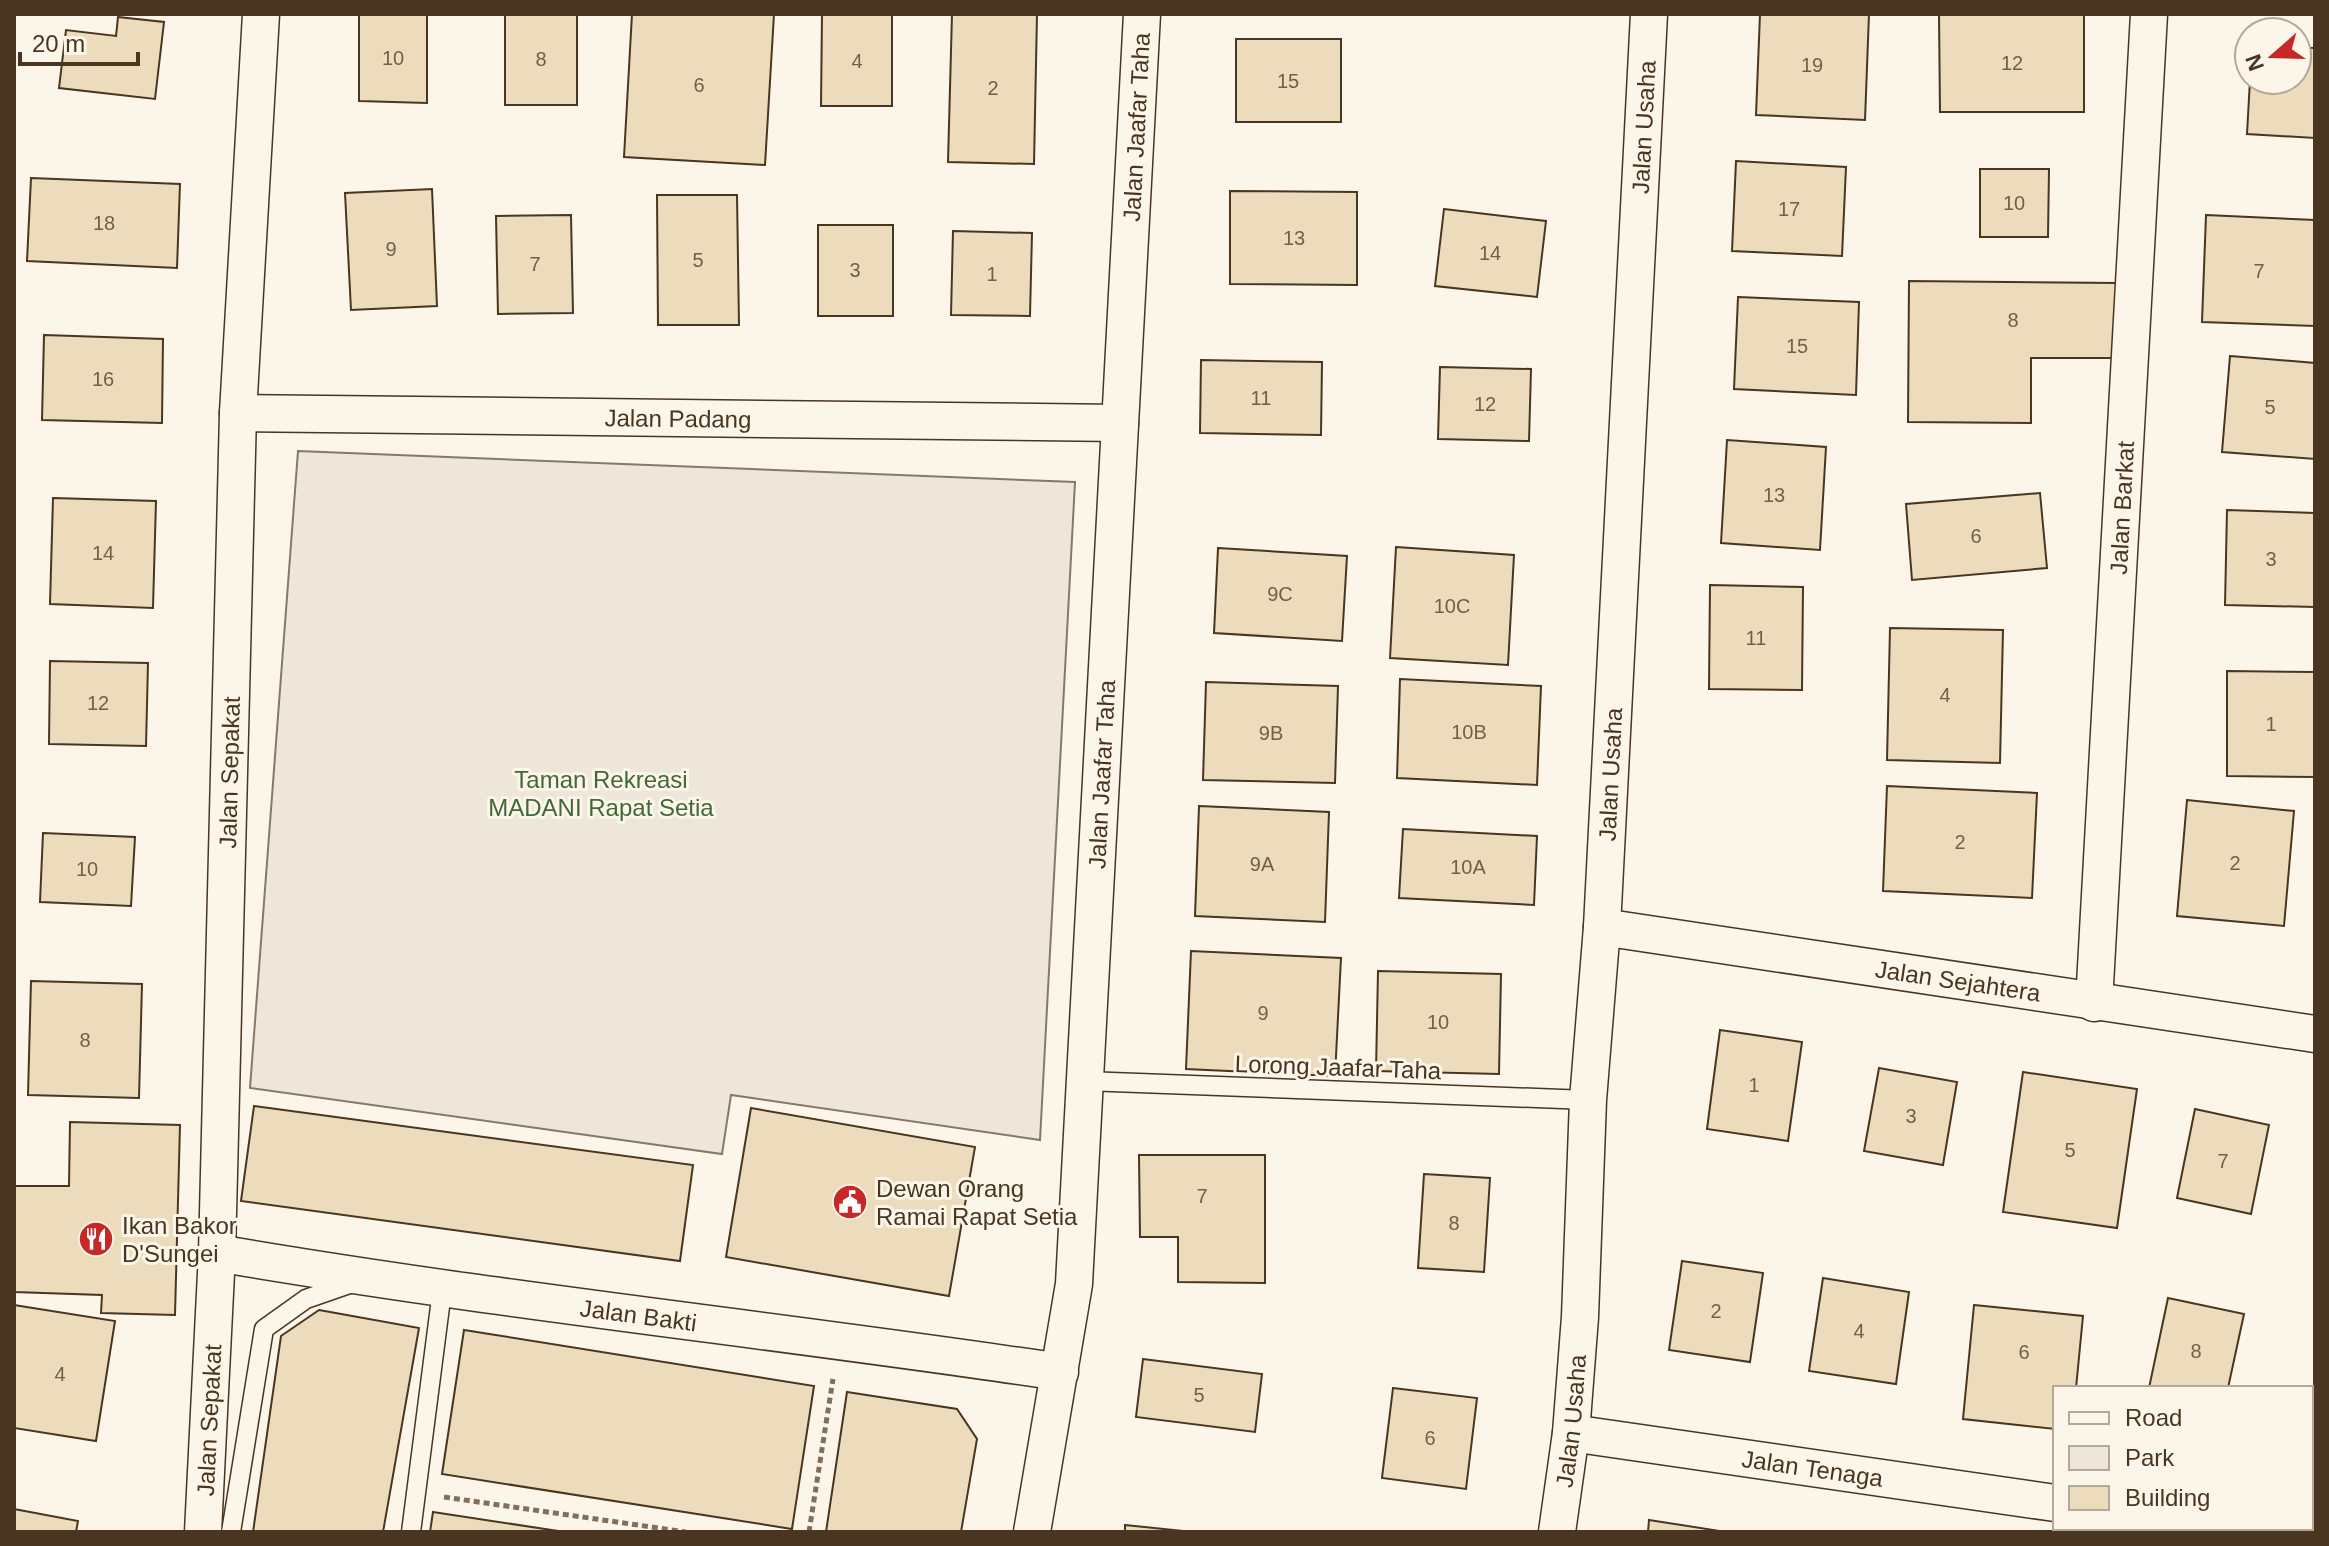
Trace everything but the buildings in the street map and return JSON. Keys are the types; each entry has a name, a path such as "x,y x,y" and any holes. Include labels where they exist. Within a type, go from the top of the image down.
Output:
{"street":[{"name":"Jalan Sepakat","path":"203,1532 217,1253 238,413 261,14"},
{"name":"Jalan Jaafar Taha","path":"1032,1532 1074,1284 1142,14"},
{"name":"Jalan Usaha","path":"1557,1532 1571,1433 1580,1317 1588,1100 1602,927 1649,14"},
{"name":"Jalan Barkat","path":"2094,1003 2149,14"},
{"name":"Jalan Padang","path":"238,413 1120,423"},
{"name":"Jalan Sejahtera","path":"1602,927 2315,1034"},
{"name":"Jalan Bakti","path":"217,1253 442,1291 839,1339 1060,1372"},
{"name":"Jalan Tenaga","path":"1571,1433 2053,1503"}],"lane":[{"name":"Lorong Jaafar Taha","path":"1085,1081 1588,1100"},
{"path":"231,1532 264,1329 306,1299 365,1278"},
{"path":"411,1532 442,1291"}],"path":[{"path":"809,1532 839,1339"},
{"path":"416,1492 686,1532"}],"green space":[{"name":"Taman Rekreasi MADANI Rapat Setia","path":"298,451 1075,482 1040,1140 731,1095 722,1154 250,1088"}],"place":[{"name":"Dewan Orang Ramai Rapat Setia","path":"850,1202"},
{"name":"Ikan Bakor D'Sungei","path":"96,1239"}]}
